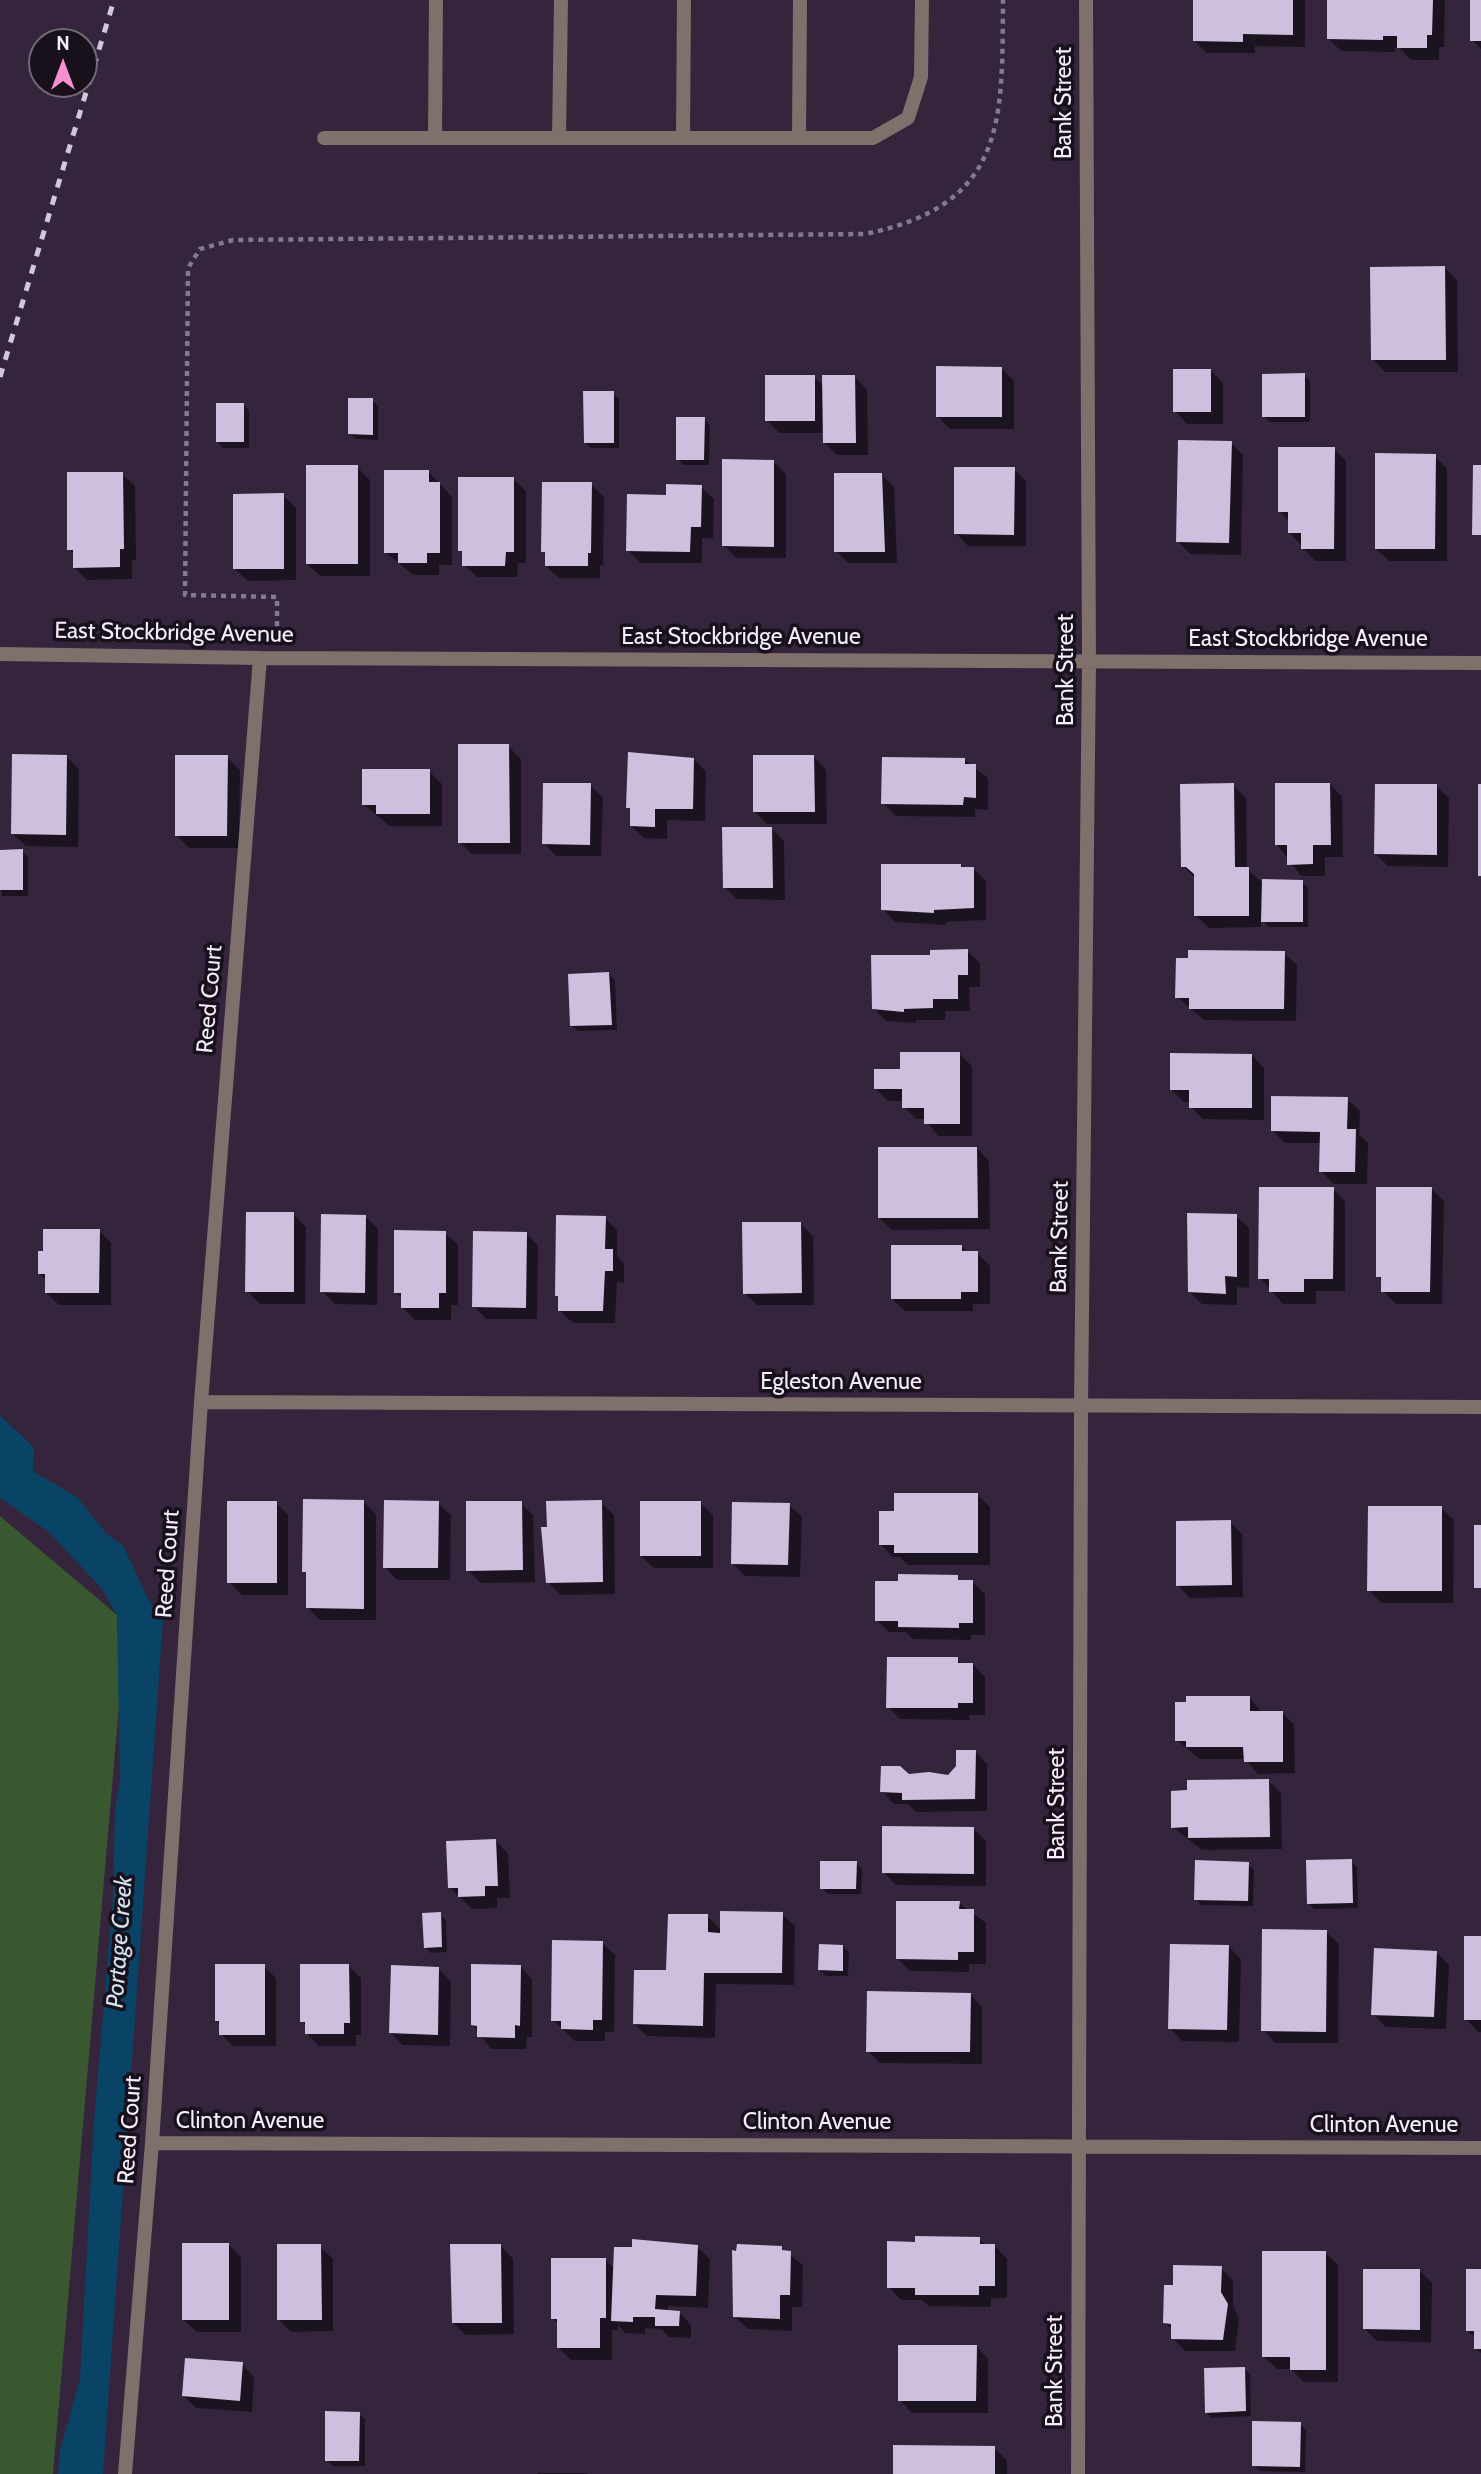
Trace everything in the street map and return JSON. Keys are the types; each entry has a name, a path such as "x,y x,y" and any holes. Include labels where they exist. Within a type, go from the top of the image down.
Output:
{"street":[{"path":"435,138 436,0"},
{"path":"559,138 561,0"},
{"path":"683,138 684,0"},
{"path":"799,138 800,0"},
{"path":"324,138 873,138 908,118 921,77 922,0"},
{"name":"Bank Street","path":"1078,2474 1081,1405 1089,661 1086,0"},
{"name":"East Stockbridge Avenue","path":"0,653 260,658 1481,663"},
{"name":"Reed Court","path":"125,2474 152,2143 201,1402 260,658"},
{"name":"Egleston Avenue","path":"201,1402 1481,1407"},
{"name":"Clinton Avenue","path":"152,2143 1481,2148"}],"path":[{"path":"277,626 277,597 185,595 188,268 200,249 233,240 865,233 902,226 933,213 983,163 997,127 1002,90 1003,0"}],"green space":[{"path":"0,1516 117,1615 120,1694 53,2474 0,2474"}],"water":[{"name":"Portage Creek","path":"0,1415 34,1448 33,1471 78,1498 105,1532 123,1546 149,1601 163,1619 103,2474 58,2474 60,2451 80,2379 94,2121 113,1897 115,1813 120,1778 117,1616 103,1590 49,1532 0,1498"}],"building":[{"path":"1193,0 1293,0 1293,35 1243,34 1243,42 1193,41"},
{"path":"1327,0 1433,0 1432,35 1427,35 1427,48 1397,48 1397,36 1383,36 1383,40 1327,39"},
{"path":"1470,0 1481,0 1481,41 1470,41"},
{"path":"1445,266 1446,360 1371,360 1370,267"},
{"path":"936,366 1002,367 1002,417 936,417"},
{"path":"1173,369 1211,369 1211,412 1173,412"},
{"path":"1305,373 1305,417 1262,417 1262,374"},
{"path":"765,375 815,375 815,421 765,421"},
{"path":"822,375 855,375 856,443 823,443"},
{"path":"583,391 614,391 614,443 584,443"},
{"path":"348,398 373,398 373,435 348,434"},
{"path":"216,403 244,403 244,442 216,442"},
{"path":"676,417 705,417 704,460 676,460"},
{"path":"1178,440 1232,441 1229,543 1176,542"},
{"path":"1278,447 1335,447 1334,549 1301,549 1301,533 1288,533 1288,512 1278,512"},
{"path":"1375,453 1436,454 1435,549 1375,549"},
{"path":"722,459 774,460 774,547 722,546"},
{"path":"306,465 358,465 358,564 306,564"},
{"path":"1473,465 1481,465 1481,535 1472,535"},
{"path":"954,467 1015,467 1014,535 954,534"},
{"path":"384,470 429,470 429,482 440,482 440,553 427,553 427,563 398,563 398,553 384,553"},
{"path":"67,472 123,472 124,549 120,549 120,567 73,568 73,550 67,550"},
{"path":"834,473 882,473 885,552 834,552"},
{"path":"458,477 514,477 514,552 506,552 505,566 462,566 462,551 458,551"},
{"path":"542,482 592,482 591,553 588,553 588,566 545,566 545,552 541,552"},
{"path":"666,484 702,485 701,527 691,527 690,552 626,551 627,494 666,495"},
{"path":"284,493 284,569 233,569 233,494"},
{"path":"458,744 509,744 510,843 458,843"},
{"path":"628,752 694,758 693,809 655,809 655,827 630,826 630,808 626,808"},
{"path":"12,754 67,755 66,835 11,834"},
{"path":"175,755 228,755 227,836 175,836"},
{"path":"753,755 814,755 815,812 753,812"},
{"path":"882,757 965,758 965,764 976,764 976,798 964,797 963,805 881,804"},
{"path":"362,769 430,769 430,814 376,814 376,805 362,805"},
{"path":"543,783 591,783 590,845 542,844"},
{"path":"1234,783 1235,867 1249,867 1249,916 1194,916 1194,874 1186,867 1181,867 1180,784"},
{"path":"1275,783 1330,783 1331,845 1313,845 1313,864 1287,865 1287,845 1275,845"},
{"path":"1375,784 1437,784 1437,855 1374,854"},
{"path":"1478,784 1481,784 1481,876 1478,876"},
{"path":"722,827 772,827 773,888 723,888"},
{"path":"23,849 23,890 0,890 0,850"},
{"path":"881,864 961,864 961,867 974,867 974,908 934,910 934,913 881,910"},
{"path":"1262,879 1303,880 1303,922 1261,922"},
{"path":"968,949 968,975 958,975 958,999 933,999 933,1008 904,1009 904,1012 872,1009 871,955 930,955 930,950"},
{"path":"1188,950 1285,951 1284,1009 1189,1009 1189,998 1175,998 1176,958 1188,958"},
{"path":"609,972 612,1025 570,1026 568,974"},
{"path":"900,1052 960,1052 960,1124 924,1124 924,1108 902,1108 902,1089 874,1089 874,1069 900,1069"},
{"path":"1170,1053 1252,1054 1252,1108 1189,1108 1189,1090 1170,1090"},
{"path":"1271,1096 1348,1097 1347,1129 1356,1129 1355,1172 1319,1172 1320,1132 1271,1131"},
{"path":"878,1147 977,1147 978,1218 878,1218"},
{"path":"1259,1187 1334,1187 1333,1279 1304,1279 1304,1292 1269,1292 1269,1279 1258,1279"},
{"path":"1376,1187 1432,1187 1430,1292 1381,1292 1381,1277 1376,1277"},
{"path":"246,1212 294,1212 294,1292 245,1292"},
{"path":"1187,1213 1237,1214 1237,1277 1225,1276 1226,1294 1188,1292"},
{"path":"321,1214 366,1215 365,1293 320,1292"},
{"path":"556,1215 606,1216 605,1249 613,1249 613,1271 605,1271 603,1311 558,1311 558,1296 555,1296"},
{"path":"742,1222 801,1222 802,1293 743,1294"},
{"path":"43,1229 100,1229 99,1293 45,1293 45,1274 38,1274 38,1251 43,1251"},
{"path":"394,1230 446,1231 446,1293 439,1293 439,1308 401,1308 401,1293 394,1293"},
{"path":"473,1231 527,1232 526,1308 472,1307"},
{"path":"891,1245 962,1245 962,1251 978,1251 978,1292 961,1292 961,1299 891,1299"},
{"path":"894,1493 978,1493 978,1553 894,1553 894,1545 879,1545 879,1511 894,1511"},
{"path":"303,1499 364,1500 364,1609 306,1608 306,1572 302,1572"},
{"path":"384,1500 439,1501 438,1568 383,1568"},
{"path":"602,1500 603,1582 546,1583 541,1527 547,1527 546,1501"},
{"path":"227,1501 277,1501 277,1583 227,1583"},
{"path":"466,1501 522,1501 523,1570 466,1571"},
{"path":"640,1501 701,1501 701,1556 640,1556"},
{"path":"732,1502 790,1503 788,1565 731,1564"},
{"path":"1368,1506 1442,1506 1442,1591 1367,1591"},
{"path":"1231,1520 1232,1585 1176,1586 1176,1521"},
{"path":"1474,1525 1481,1525 1481,1588 1474,1588"},
{"path":"898,1574 958,1575 958,1580 973,1580 973,1623 959,1623 959,1628 898,1627 898,1621 875,1621 875,1581 898,1581"},
{"path":"887,1657 958,1657 958,1663 973,1663 973,1703 958,1703 958,1708 886,1708"},
{"path":"1186,1696 1250,1696 1250,1711 1283,1711 1283,1762 1244,1762 1243,1747 1186,1747 1186,1741 1175,1741 1175,1702 1186,1702"},
{"path":"956,1750 976,1750 975,1799 902,1800 902,1793 880,1792 881,1766 900,1766 909,1774 929,1772 948,1775 956,1766"},
{"path":"1269,1779 1270,1837 1188,1838 1188,1827 1171,1828 1171,1791 1187,1790 1187,1780"},
{"path":"882,1826 974,1827 974,1874 882,1873"},
{"path":"496,1839 498,1886 485,1886 485,1896 458,1897 458,1888 448,1888 446,1841"},
{"path":"1352,1859 1353,1903 1307,1904 1306,1860"},
{"path":"1195,1860 1249,1862 1248,1901 1194,1900"},
{"path":"820,1861 857,1861 856,1889 820,1889"},
{"path":"896,1901 960,1901 959,1909 974,1909 974,1952 958,1952 958,1960 896,1959"},
{"path":"720,1911 783,1912 782,1973 704,1973 703,2026 633,2024 634,1970 666,1970 668,1914 708,1914 708,1932 720,1933"},
{"path":"441,1912 442,1947 424,1948 422,1913"},
{"path":"1262,1929 1327,1930 1326,2032 1261,2031"},
{"path":"1464,1936 1481,1936 1481,2020 1464,2020"},
{"path":"552,1940 603,1941 602,2020 593,2020 593,2030 561,2029 561,2021 551,2021"},
{"path":"819,1944 843,1945 843,1971 818,1970"},
{"path":"1170,1944 1229,1945 1227,2030 1168,2029"},
{"path":"1374,1948 1437,1951 1434,2017 1371,2015"},
{"path":"215,1964 265,1964 265,2035 219,2035 219,2021 215,2021"},
{"path":"300,1964 349,1964 350,2023 344,2023 344,2034 305,2034 305,2022 300,2022"},
{"path":"471,1964 521,1965 520,2026 515,2025 515,2038 477,2037 477,2026 471,2025"},
{"path":"391,1965 439,1967 438,2035 389,2033"},
{"path":"867,1991 971,1993 970,2052 866,2052"},
{"path":"915,2236 980,2237 980,2244 995,2244 995,2286 979,2286 979,2295 915,2295 915,2288 887,2288 887,2241 915,2242"},
{"path":"632,2239 698,2245 696,2296 656,2295 655,2309 680,2311 679,2326 655,2326 655,2317 633,2317 633,2322 611,2321 614,2247 632,2247"},
{"path":"182,2243 229,2243 229,2320 182,2320"},
{"path":"277,2244 321,2244 322,2320 277,2320"},
{"path":"450,2244 501,2244 502,2323 452,2323"},
{"path":"737,2244 782,2246 782,2250 791,2251 790,2295 780,2295 780,2319 733,2317 732,2250 736,2251"},
{"path":"1262,2251 1326,2251 1326,2370 1290,2370 1290,2357 1262,2357"},
{"path":"551,2258 606,2258 606,2318 600,2318 600,2348 557,2348 557,2319 551,2319"},
{"path":"1173,2265 1222,2266 1221,2292 1228,2304 1223,2340 1171,2339 1171,2324 1163,2323 1164,2285 1173,2285"},
{"path":"1363,2269 1420,2269 1420,2330 1363,2329"},
{"path":"1466,2269 1481,2269 1481,2349 1474,2349 1474,2331 1466,2331"},
{"path":"898,2345 977,2345 976,2401 898,2401"},
{"path":"185,2358 243,2362 240,2401 182,2396"},
{"path":"1245,2367 1246,2411 1205,2413 1204,2368"},
{"path":"325,2411 360,2412 359,2461 325,2461"},
{"path":"1252,2421 1301,2422 1300,2467 1252,2466"},
{"path":"893,2445 995,2446 995,2474 893,2474"}],"railway":[{"path":"0,377 114,0"}]}
